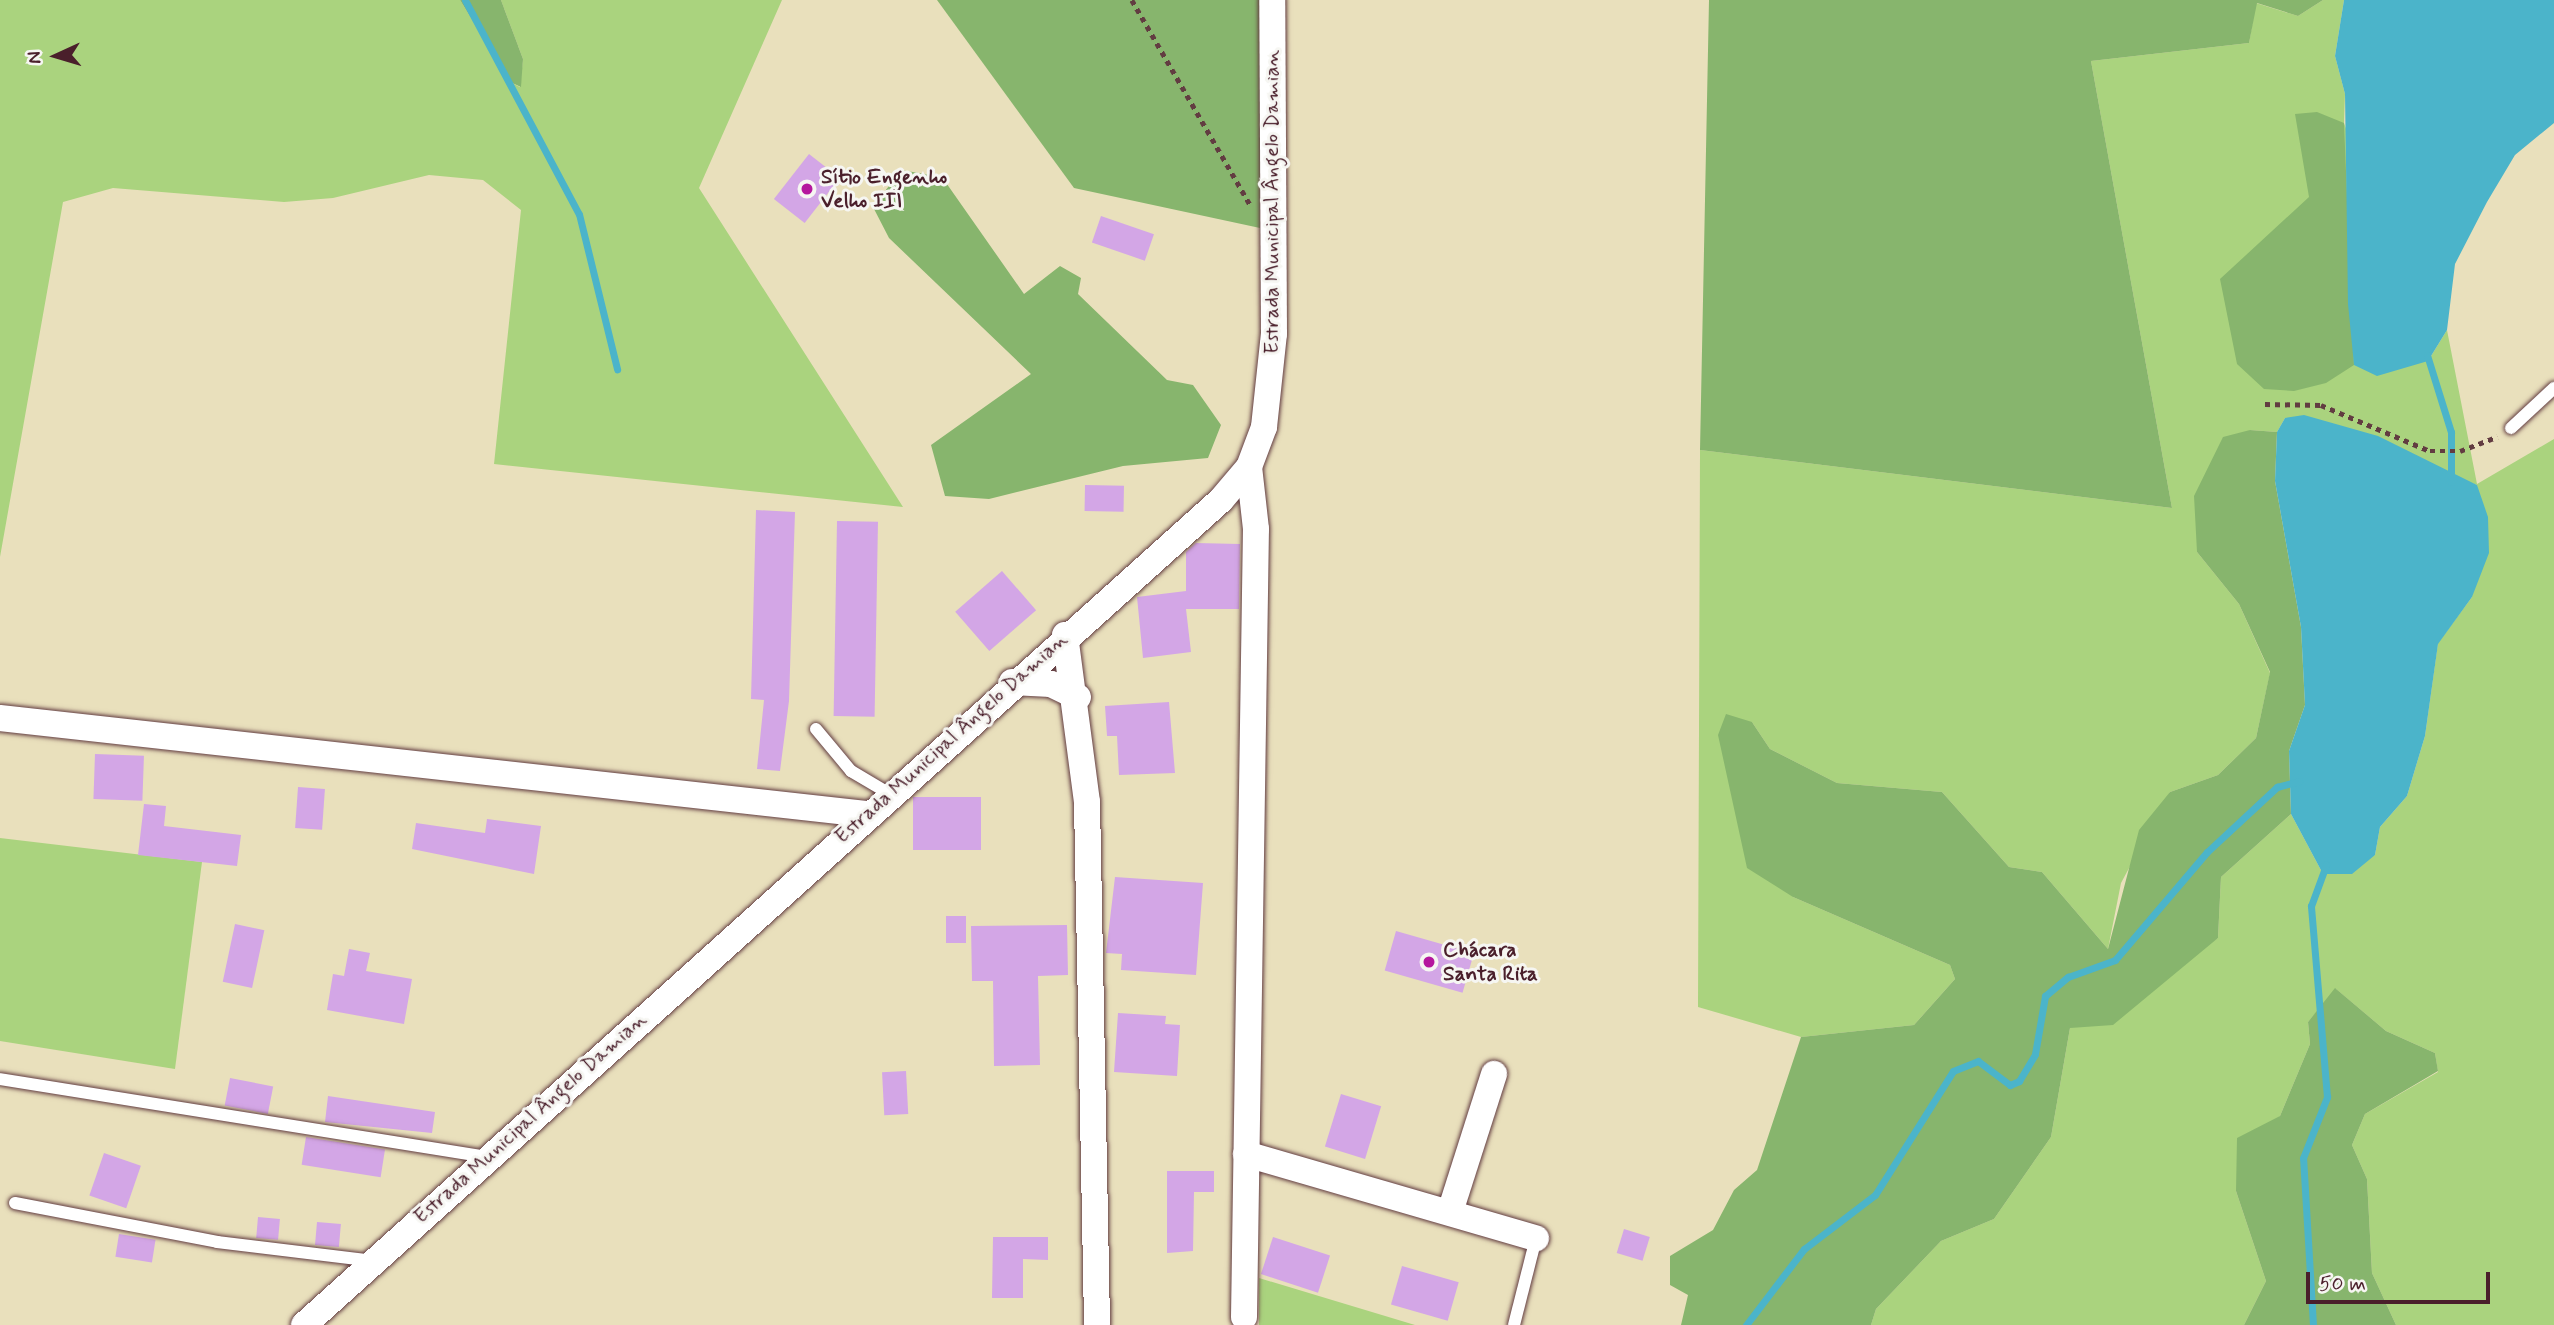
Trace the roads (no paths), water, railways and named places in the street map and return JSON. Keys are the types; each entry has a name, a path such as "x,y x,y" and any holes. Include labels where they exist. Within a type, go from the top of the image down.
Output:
{"street":[{"name":"Estrada Municipal Ângelo Damian","path":"304,1325 888,793 1221,500 1249,467 1264,427 1272,374 1276,211 1272,0"},
{"path":"1244,1317 1256,529 1249,467"},
{"path":"1065,635 1078,697 1089,852 1097,1325"},
{"path":"1012,682 1051,684 1078,697"},
{"path":"0,718 866,814"},
{"path":"1450,1212 1494,1074"},
{"path":"1247,1154 1536,1238"}],"lane":[{"path":"2511,428 2554,388"},
{"path":"816,729 852,771 888,793"},
{"path":"0,1079 486,1157"},
{"path":"15,1203 216,1242 375,1261"},
{"path":"1514,1325 1536,1238"}],"water":[{"path":"2344,0 2554,0 2554,123 2515,155 2487,202 2455,264 2447,330 2428,361 2377,376 2354,365 2348,304 2345,94 2335,56"},
{"path":"2304,415 2378,436 2477,485 2488,517 2489,553 2472,597 2438,644 2425,736 2407,796 2380,827 2375,855 2352,874 2323,874 2291,814 2289,751 2305,705 2301,627 2275,481 2277,432 2285,418"}],"waterway":[{"path":"465,0 579,214 617,369"},
{"path":"2427,355 2451,432 2451,482"},
{"path":"1746,1325 1804,1249 1875,1195 1953,1071 1978,1061 2010,1085 2019,1081 2035,1054 2045,996 2068,977 2115,960 2207,852 2277,787 2299,781"},
{"path":"2313,1325 2303,1158 2327,1097 2311,906 2326,865"}],"place":[{"name":"Sítio Engenho Velho III","path":"807,189"},
{"name":"Chácara Santa Rita","path":"1429,962"}]}
